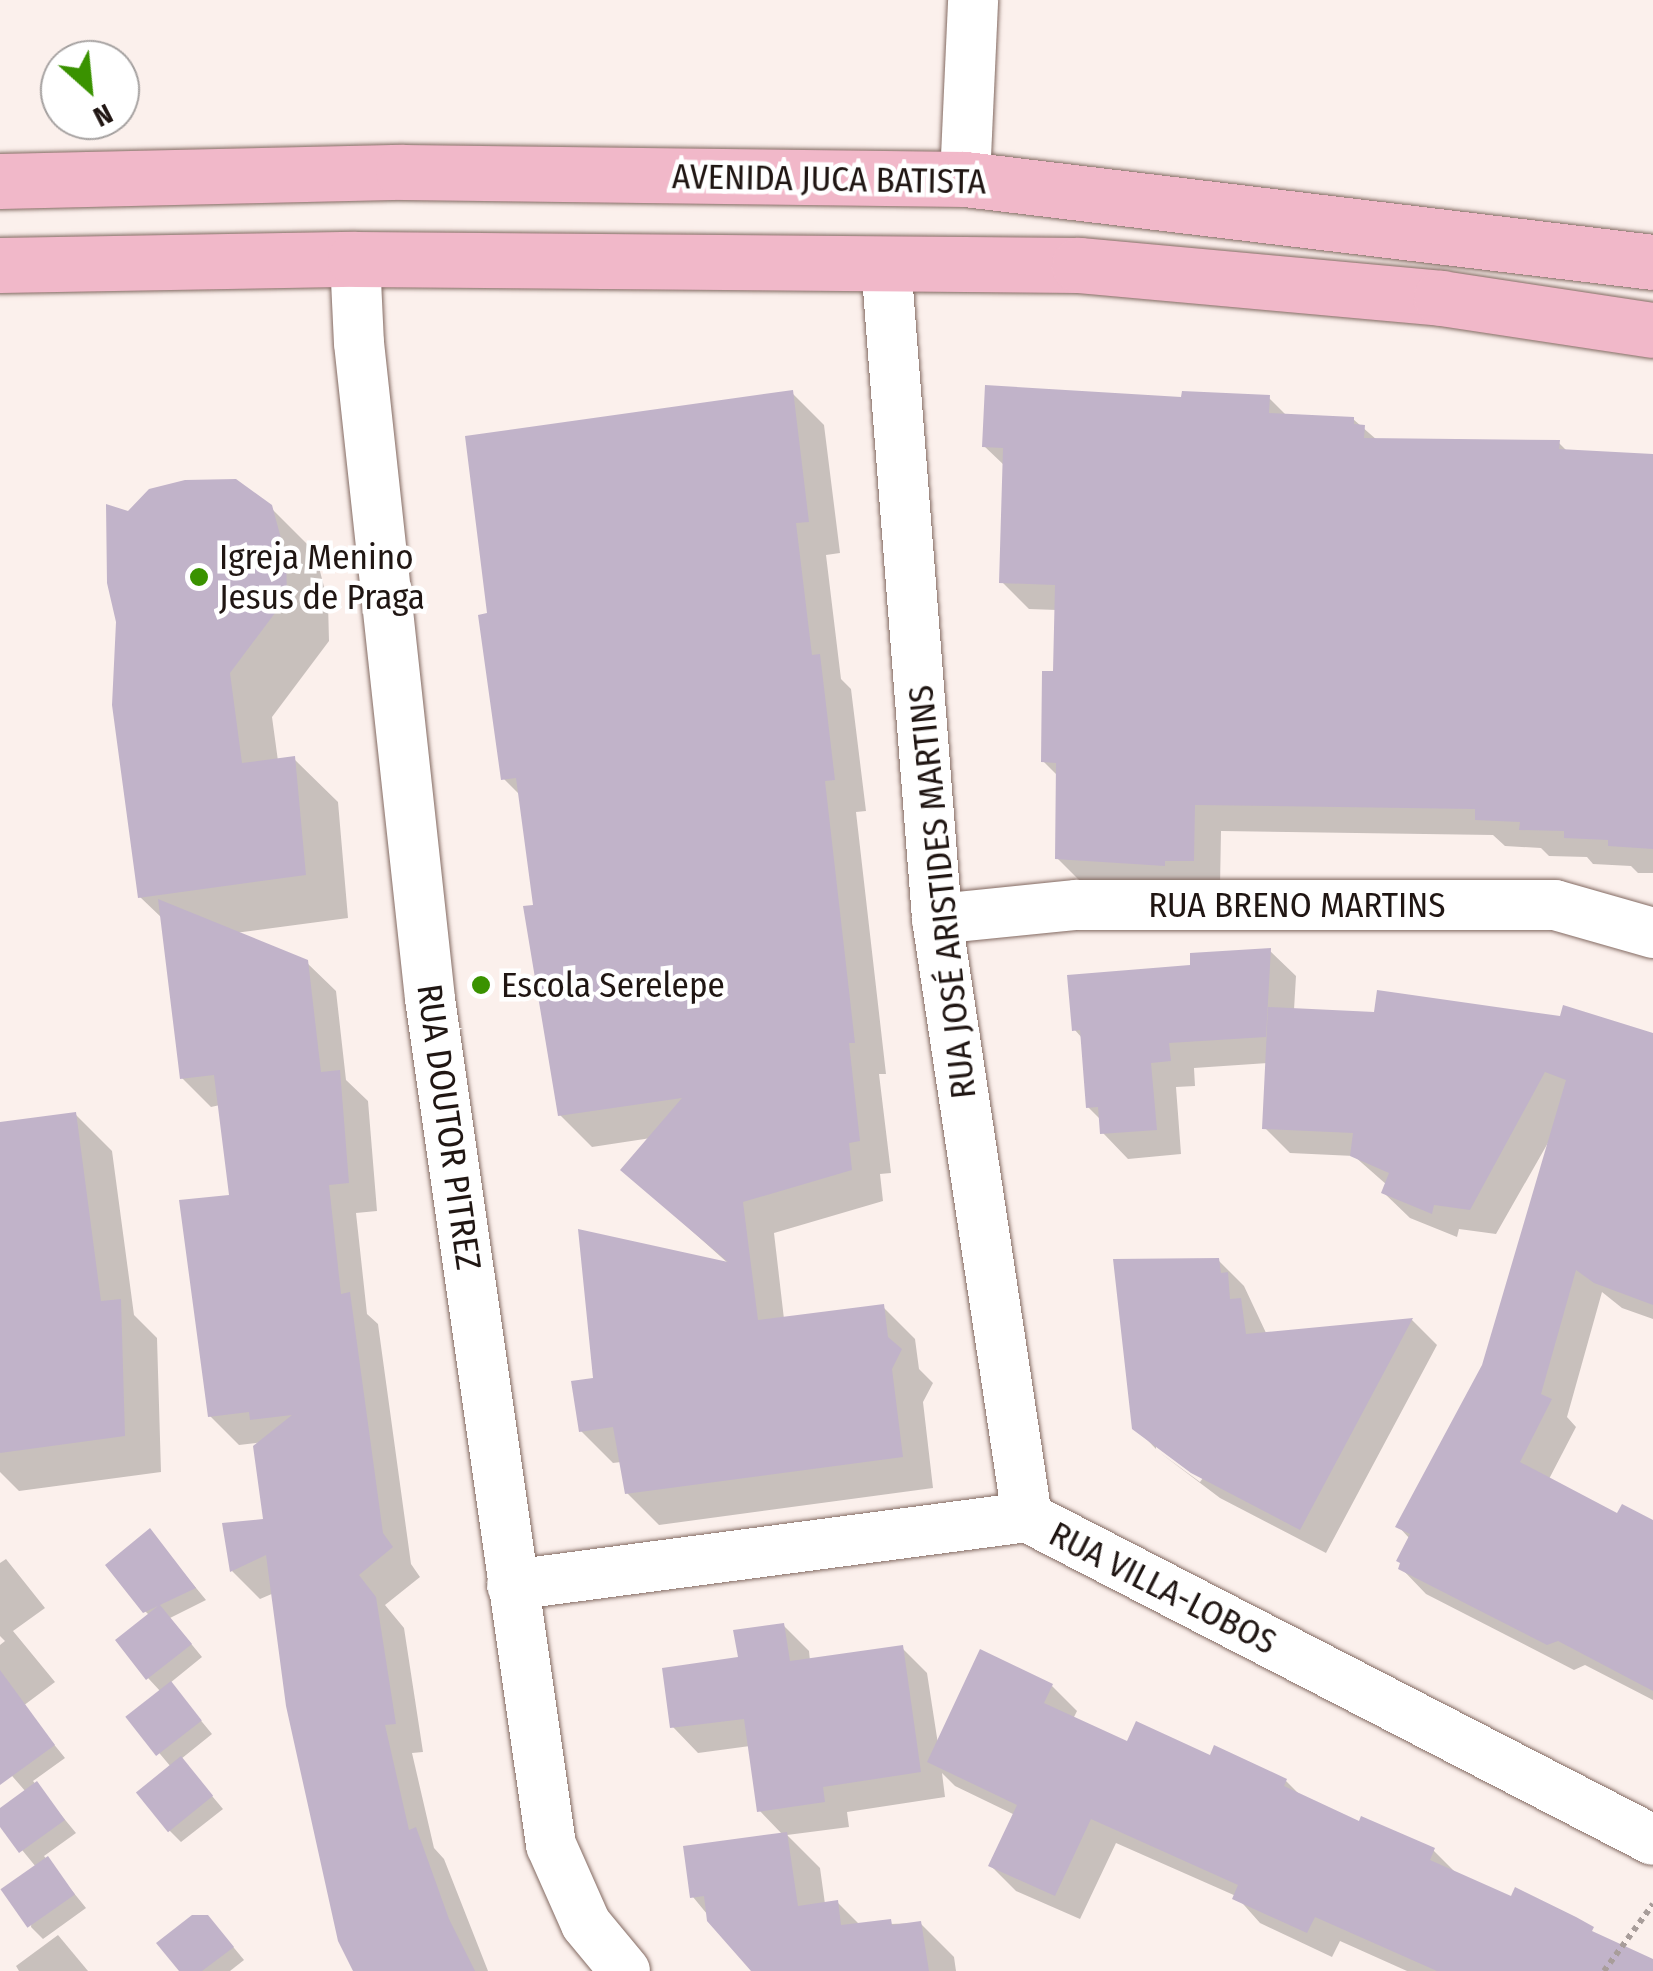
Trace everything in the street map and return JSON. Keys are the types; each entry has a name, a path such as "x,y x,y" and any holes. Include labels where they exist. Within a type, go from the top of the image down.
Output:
{"main road":[{"name":"AVENIDA JUCA BATISTA","path":"0,181 403,172 964,179 1653,262"},
{"path":"0,266 356,259 1080,265 1441,298 1653,330"}],"street":[{"path":"964,179 972,0"},
{"name":"RUA DOUTOR PITREZ","path":"356,259 362,362 430,999 550,1845 586,1924 625,1971"},
{"name":"RUA JOSÉ ARISTIDES MARTINS","path":"886,263 937,920 1026,1518"},
{"name":"RUA BRENO MARTINS","path":"937,920 1076,905 1555,905 1653,933"},
{"name":"RUA VILLA-LOBOS","path":"512,1586 1026,1518 1653,1840"}],"path":[{"path":"1604,1971 1653,1904"}],"building":[{"path":"985,385 1181,397 1182,391 1270,395 1269,413 1354,417 1354,424 1365,425 1364,438 1560,440 1559,449 1653,454 1653,849 1608,846 1608,840 1564,838 1564,831 1519,830 1520,822 1475,820 1475,809 1195,805 1194,861 1165,861 1165,866 1055,859 1056,763 1041,762 1042,671 1053,671 1055,585 999,583 1003,448 982,447"},
{"path":"793,390 809,522 796,523 812,655 820,654 835,780 825,781 855,1043 849,1043 860,1141 849,1143 852,1170 743,1202 758,1320 884,1304 888,1337 902,1349 892,1369 903,1457 625,1494 613,1427 579,1432 571,1381 593,1378 578,1229 728,1262 620,1170 682,1098 558,1116 523,906 533,905 516,778 501,780 478,615 487,613 465,436"},
{"path":"236,479 272,505 286,557 287,597 230,673 242,763 295,756 306,875 138,898 112,705 116,622 107,583 106,504 128,511 149,489 185,480"},
{"path":"158,899 308,960 321,1072 340,1070 349,1183 329,1185 341,1294 350,1292 383,1533 393,1547 359,1575 376,1597 396,1724 385,1725 409,1830 416,1827 449,1919 475,1971 353,1971 338,1941 286,1706 266,1555 230,1572 222,1523 263,1519 253,1446 292,1415 250,1420 249,1412 208,1417 179,1200 229,1195 214,1075 180,1079"},
{"path":"1271,948 1266,1037 1169,1043 1171,1061 1151,1063 1157,1130 1100,1134 1098,1107 1086,1108 1080,1030 1072,1031 1067,975 1190,965 1190,953"},
{"path":"1377,990 1560,1016 1563,1005 1653,1033 1653,1305 1594,1283 1576,1270 1541,1394 1552,1399 1520,1462 1617,1513 1622,1504 1653,1520 1653,1691 1558,1641 1547,1645 1398,1569 1400,1563 1396,1561 1410,1534 1395,1527 1482,1365 1566,1080 1545,1072 1470,1210 1434,1205 1432,1214 1381,1193 1389,1173 1350,1156 1353,1133 1262,1129 1268,1007 1374,1012"},
{"path":"76,1112 101,1301 121,1299 125,1436 0,1453 0,1122"},
{"path":"1219,1258 1221,1273 1228,1272 1230,1299 1241,1298 1246,1334 1413,1318 1300,1530 1191,1473 1132,1429 1113,1259"},
{"path":"150,1528 196,1588 160,1605 192,1644 146,1680 115,1640 158,1606 143,1613 105,1565"},
{"path":"784,1623 790,1661 903,1645 921,1772 823,1787 825,1802 757,1812 744,1719 670,1728 662,1668 738,1657 733,1630"},
{"path":"980,1649 1053,1684 1044,1703 1127,1741 1136,1721 1210,1755 1214,1745 1287,1779 1284,1786 1359,1821 1361,1816 1435,1848 1430,1860 1511,1896 1515,1887 1576,1917 1594,1927 1592,1931 1653,1959 1653,1971 1437,1971 1315,1917 1307,1933 1232,1899 1238,1885 1091,1819 1055,1896 988,1866 1017,1805 927,1762"},
{"path":"0,1670 55,1745 0,1785"},
{"path":"171,1681 202,1720 156,1756 125,1717"},
{"path":"181,1756 213,1796 168,1832 136,1793"},
{"path":"37,1781 65,1820 19,1853 0,1827 0,1808"},
{"path":"787,1832 798,1906 838,1900 841,1925 891,1919 892,1925 921,1921 929,1971 751,1971 707,1921 704,1896 690,1898 683,1846"},
{"path":"48,1856 75,1895 27,1928 0,1889"},
{"path":"192,1915 208,1915 234,1947 202,1971 179,1971 156,1943"}],"place":[{"name":"Igreja Menino Jesus de Praga","path":"199,577"},
{"name":"Escola Serelepe","path":"481,985"}]}
